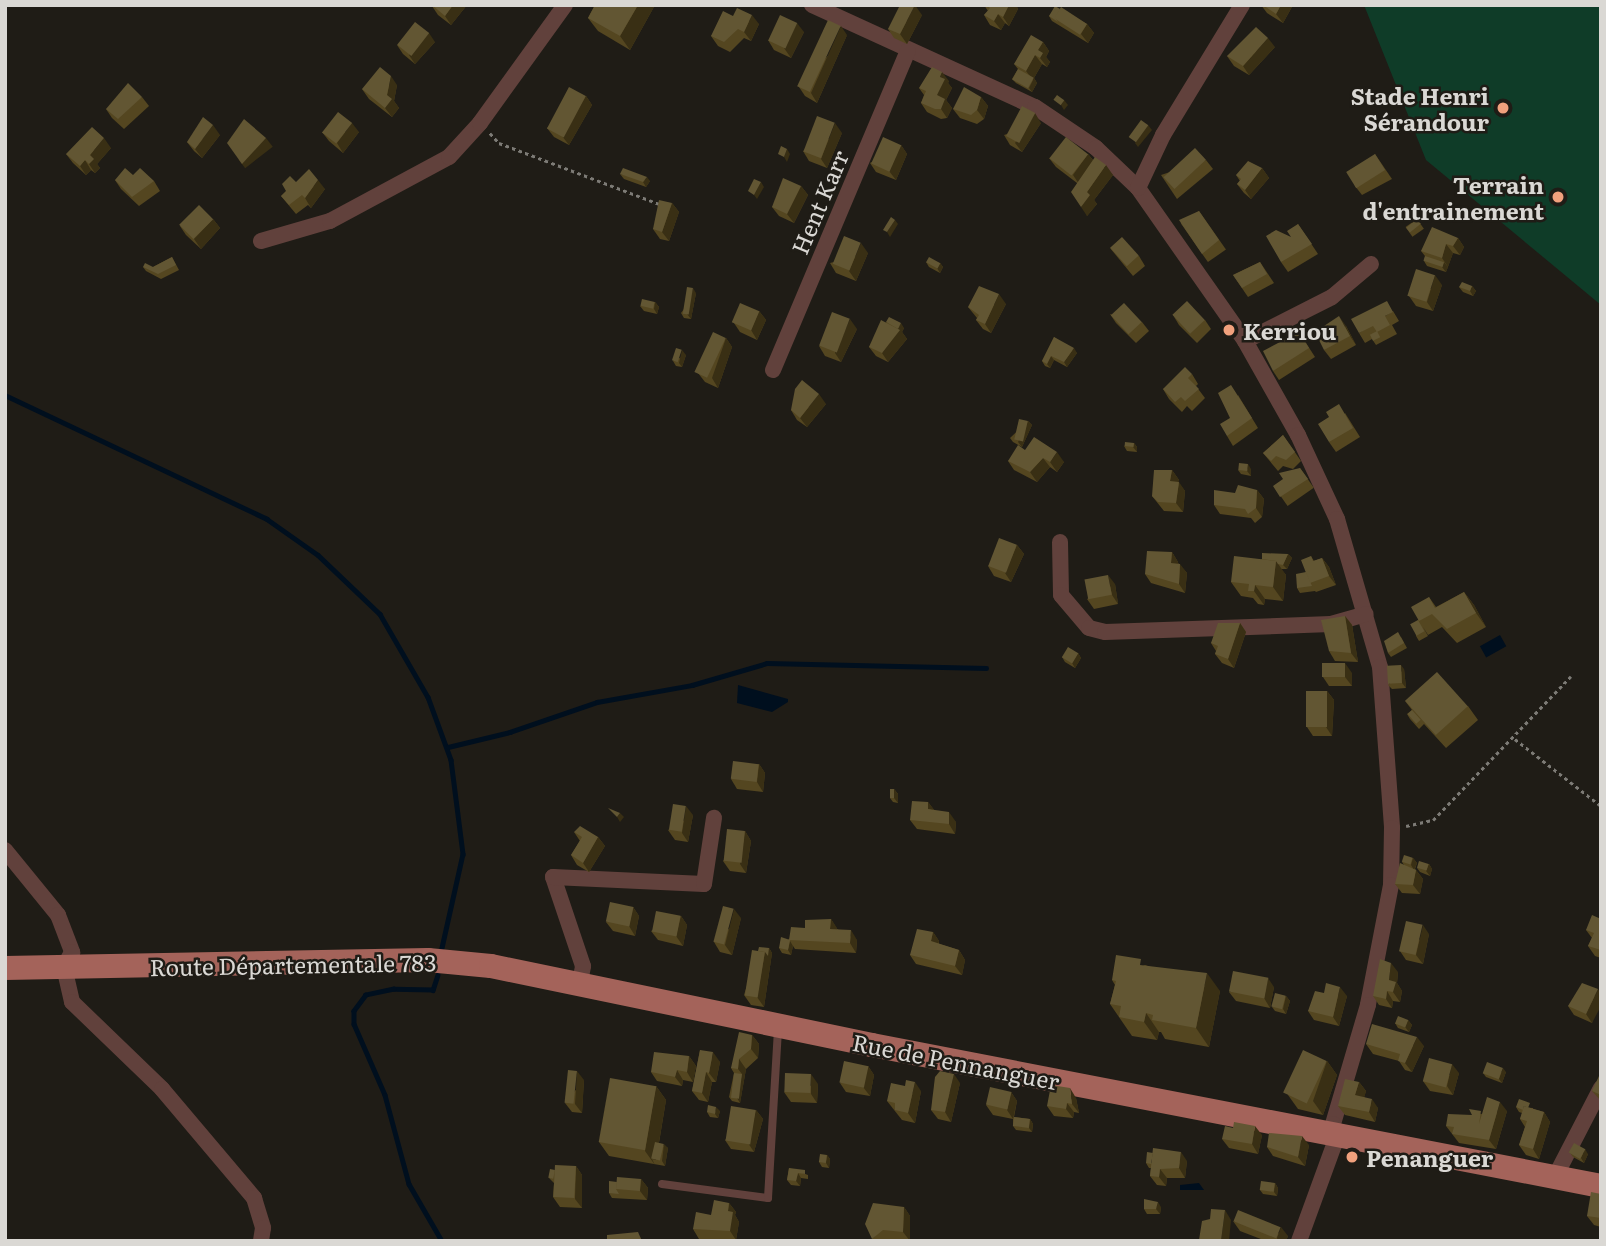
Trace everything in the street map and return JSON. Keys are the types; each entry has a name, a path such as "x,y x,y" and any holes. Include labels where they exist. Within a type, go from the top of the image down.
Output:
{"main road":[{"name":"Route Départementale 783","path":"5,968 428,960 580,982"},
{"name":"Rue de Pennanguer","path":"580,982 778,1025 1601,1186"}],"street":[{"path":"261,241 330,220 449,157 480,123 565,5"},
{"path":"812,5 1035,107 1096,148 1138,188 1245,341 1298,435 1337,519 1380,667 1392,828 1391,885 1382,935 1327,1170 1299,1241"},
{"path":"1138,188 1163,135 1242,5"},
{"name":"Hent Karr","path":"774,370 908,51"},
{"path":"1245,341 1332,297 1371,264"},
{"path":"1060,542 1061,595 1089,628 1105,632 1331,624 1366,614"},
{"path":"580,982 583,966 553,877 704,884 714,818"},
{"path":"5,850 58,915 72,952 64,967 72,1002 162,1089 254,1199 263,1228 261,1241"},
{"path":"1555,1177 1601,1088"}],"lane":[{"path":"662,1184 768,1198 778,1025"}],"path":[{"path":"480,123 499,143 669,207"},
{"path":"1392,828 1433,820 1515,739 1571,676"},
{"path":"1515,739 1601,806"}],"green space":[{"name":"Stade Henri Sérandour","path":"1364,5 1601,5 1601,305 1426,160"}],"water":[{"path":"1500,635 1506,646 1486,658 1480,646"},
{"path":"738,685 788,699 788,702 772,712 737,703"},
{"path":"1199,1183 1204,1190 1180,1190 1180,1185"}],"building":[{"path":"432,5 453,5 445,16"},
{"path":"595,5 638,5 620,36 588,18"},
{"path":"900,5 915,5 900,34 888,29"},
{"path":"986,5 1009,5 1003,17 998,14 994,21 984,15 990,8"},
{"path":"1263,5 1281,5 1276,14"},
{"path":"1055,6 1060,9 1055,18 1058,22 1049,16"},
{"path":"1061,7 1087,24 1080,35 1054,18"},
{"path":"737,8 752,15 744,32 738,29 724,42 711,36 723,11 733,16"},
{"path":"780,15 797,23 785,48 768,40"},
{"path":"828,20 841,26 810,92 797,86"},
{"path":"415,22 429,33 411,56 397,45"},
{"path":"1256,27 1268,38 1243,66 1227,56"},
{"path":"1031,35 1043,42 1038,50 1043,53 1040,58 1035,55 1026,71 1014,64"},
{"path":"380,67 391,76 387,95 392,99 385,108 362,89"},
{"path":"932,67 942,72 940,77 945,79 937,95 945,99 941,109 921,103 926,91 919,88"},
{"path":"1018,69 1034,78 1028,88 1012,79"},
{"path":"128,83 142,97 118,119 106,109"},
{"path":"569,87 586,96 564,137 547,128"},
{"path":"964,87 981,97 977,110 971,115 953,109"},
{"path":"1057,95 1064,100 1061,105 1053,100"},
{"path":"1022,106 1035,113 1019,143 1006,136"},
{"path":"338,112 352,123 336,144 322,132"},
{"path":"817,116 835,123 821,158 803,151"},
{"path":"203,117 213,125 195,149 187,142"},
{"path":"244,119 266,138 242,164 227,143"},
{"path":"1141,120 1148,125 1136,142 1129,137"},
{"path":"92,127 104,138 90,155 94,159 89,164 85,160 80,166 66,154"},
{"path":"883,137 901,145 889,172 871,163"},
{"path":"1066,137 1088,154 1071,176 1049,158"},
{"path":"781,146 787,149 784,157 778,154"},
{"path":"1195,148 1206,160 1174,189 1164,177"},
{"path":"1375,154 1385,170 1356,188 1346,172"},
{"path":"1095,157 1106,165 1087,192 1090,195 1081,207 1071,192"},
{"path":"1248,161 1262,168 1245,190 1237,184 1241,179 1236,175"},
{"path":"125,168 133,175 140,168 154,181 132,197 115,180"},
{"path":"623,168 647,177 643,182 620,174"},
{"path":"309,169 318,180 305,198 302,195 289,205 281,196 286,191 282,184 290,176 296,182"},
{"path":"783,178 801,186 787,214 772,207"},
{"path":"754,179 761,182 754,195 748,191"},
{"path":"659,200 672,203 662,232 653,229"},
{"path":"199,205 213,219 193,239 179,225"},
{"path":"1199,211 1219,240 1202,254 1179,220"},
{"path":"891,217 895,220 887,232 883,230"},
{"path":"1417,219 1421,224 1410,232 1406,228"},
{"path":"1298,224 1312,244 1281,262 1266,236 1276,230 1291,237 1287,231"},
{"path":"1432,227 1458,238 1453,246 1446,244 1442,258 1421,251"},
{"path":"844,236 861,243 849,271 833,264"},
{"path":"1122,237 1139,256 1127,266 1110,248"},
{"path":"1425,256 1444,262 1442,267 1423,261"},
{"path":"172,257 176,265 158,274 143,267 145,263 153,267"},
{"path":"929,257 940,263 937,269 926,262"},
{"path":"1260,262 1267,274 1242,288 1233,275"},
{"path":"1416,269 1435,275 1426,302 1407,296"},
{"path":"1462,282 1472,286 1470,291 1459,287"},
{"path":"979,286 999,294 985,324 976,320 979,315 968,307"},
{"path":"687,287 693,288 689,315 683,314"},
{"path":"642,299 655,302 653,309 640,306"},
{"path":"1187,301 1205,320 1190,334 1172,315"},
{"path":"1387,301 1393,312 1385,316 1390,325 1377,332 1373,326 1359,333 1351,319"},
{"path":"740,303 759,311 751,331 732,322"},
{"path":"1124,303 1142,322 1129,334 1111,315"},
{"path":"832,312 850,319 837,352 819,346"},
{"path":"1339,316 1350,336 1324,350 1315,332"},
{"path":"889,317 901,323 898,329 886,322"},
{"path":"881,320 900,330 882,353 869,347"},
{"path":"1377,331 1380,337 1373,341 1370,335"},
{"path":"713,332 726,338 707,378 694,372"},
{"path":"1299,332 1309,348 1273,371 1263,351"},
{"path":"1054,337 1074,348 1064,362 1051,356 1047,364 1042,361"},
{"path":"676,348 682,350 678,362 672,360"},
{"path":"1185,367 1192,374 1188,378 1199,389 1185,401 1181,397 1175,402 1163,389"},
{"path":"802,380 819,394 800,418 791,410 795,389"},
{"path":"1231,385 1252,418 1227,436 1220,424 1230,418 1218,393"},
{"path":"1339,404 1353,428 1329,442 1318,424 1329,417 1326,412"},
{"path":"1019,419 1028,421 1023,441 1014,439"},
{"path":"1283,435 1295,452 1286,460 1276,456 1271,461 1263,453"},
{"path":"1034,437 1057,452 1050,462 1043,458 1030,472 1008,461 1018,445 1025,450"},
{"path":"1125,442 1134,443 1134,447 1125,446"},
{"path":"1239,463 1248,464 1247,471 1238,470"},
{"path":"1300,468 1308,479 1280,497 1273,486 1283,479 1279,473"},
{"path":"1154,470 1172,470 1170,481 1179,482 1176,503 1158,502 1152,496"},
{"path":"1238,485 1257,490 1256,508 1248,514 1245,509 1214,505 1214,490 1235,493"},
{"path":"999,538 1017,545 1006,573 988,566"},
{"path":"1147,551 1172,552 1171,563 1180,564 1179,584 1145,574"},
{"path":"1262,553 1288,554 1283,565 1262,559"},
{"path":"1234,556 1276,561 1273,587 1255,585 1254,591 1248,591 1249,584 1231,582"},
{"path":"1311,556 1313,561 1322,558 1329,576 1310,583 1301,560"},
{"path":"1306,572 1312,586 1297,588 1296,574"},
{"path":"1108,575 1112,595 1088,599 1084,580"},
{"path":"1464,592 1476,613 1447,629 1432,614 1419,621 1411,607 1429,597 1435,608"},
{"path":"1345,616 1351,653 1329,651 1321,620"},
{"path":"1418,620 1424,631 1416,636 1410,624"},
{"path":"1218,623 1240,623 1228,659 1215,654 1218,646 1211,643"},
{"path":"1398,632 1404,643 1388,653 1384,641"},
{"path":"1068,647 1078,653 1072,663 1062,657"},
{"path":"1322,663 1345,663 1345,677 1322,677"},
{"path":"1401,665 1402,683 1388,684 1387,666"},
{"path":"1437,672 1468,706 1436,735 1405,701"},
{"path":"1306,691 1327,691 1327,727 1306,727"},
{"path":"1412,710 1421,720 1416,724 1408,714"},
{"path":"733,761 759,764 757,782 731,779"},
{"path":"890,789 894,789 894,798 890,798"},
{"path":"912,801 928,802 928,809 949,812 949,824 910,820"},
{"path":"673,804 686,806 682,832 669,830"},
{"path":"608,808 620,813 617,817"},
{"path":"580,826 598,837 583,863 571,855 582,837 574,832"},
{"path":"727,829 745,831 742,863 724,861"},
{"path":"1404,855 1413,858 1410,864 1402,862"},
{"path":"1419,861 1429,864 1427,871 1417,868"},
{"path":"1400,863 1416,870 1413,885 1395,884"},
{"path":"610,902 633,907 629,927 606,922"},
{"path":"723,906 734,909 724,945 713,942"},
{"path":"656,911 681,916 677,936 652,932"},
{"path":"1592,915 1601,919 1601,950 1588,946 1594,933 1586,930"},
{"path":"831,919 830,929 851,930 850,943 789,940 791,927 805,928 805,920"},
{"path":"1406,921 1423,925 1416,955 1399,951"},
{"path":"917,929 933,932 931,941 959,950 955,966 910,955"},
{"path":"781,937 790,940 788,950 779,948"},
{"path":"759,947 769,948 768,956 765,952 758,951"},
{"path":"752,950 765,952 758,997 745,995"},
{"path":"1116,955 1141,959 1140,965 1207,973 1196,1028 1152,1020 1153,1015 1146,1013 1144,1022 1119,1017 1121,1006 1110,1004 1116,981 1112,980"},
{"path":"1380,959 1391,963 1389,980 1396,982 1393,992 1387,991 1386,999 1373,996"},
{"path":"1233,971 1268,978 1264,998 1229,992"},
{"path":"1326,983 1340,987 1333,1017 1308,1011 1315,991 1324,993"},
{"path":"1582,983 1598,989 1586,1014 1568,1006"},
{"path":"1275,993 1286,996 1282,1009 1271,1007"},
{"path":"1398,1016 1408,1020 1405,1028 1395,1023"},
{"path":"1372,1024 1417,1037 1405,1063 1398,1061 1400,1054 1366,1044"},
{"path":"739,1032 752,1035 751,1049 739,1059 738,1069 731,1068"},
{"path":"700,1050 713,1052 702,1093 692,1091"},
{"path":"1303,1050 1327,1061 1307,1104 1283,1093"},
{"path":"654,1052 689,1056 687,1072 677,1070 675,1077 651,1072"},
{"path":"1429,1058 1452,1064 1446,1087 1423,1081"},
{"path":"844,1061 868,1066 864,1088 839,1083"},
{"path":"1487,1062 1503,1068 1499,1079 1483,1073"},
{"path":"568,1070 577,1071 574,1104 565,1103"},
{"path":"940,1071 954,1074 945,1112 931,1110 935,1077"},
{"path":"734,1073 742,1074 739,1099 731,1098"},
{"path":"785,1073 811,1074 810,1093 784,1092"},
{"path":"1599,1076 1601,1077 1601,1095 1592,1091"},
{"path":"610,1078 656,1086 645,1150 599,1142"},
{"path":"1345,1079 1359,1082 1355,1095 1372,1099 1369,1112 1338,1106"},
{"path":"906,1080 915,1082 908,1113 895,1110 895,1103 887,1101 891,1083 905,1086"},
{"path":"1051,1085 1070,1088 1072,1104 1067,1103 1066,1109 1047,1106"},
{"path":"990,1087 1011,1092 1007,1109 986,1105"},
{"path":"1487,1097 1500,1102 1489,1140 1452,1134 1454,1127 1446,1126 1448,1114 1472,1115 1469,1109 1481,1111 1479,1124"},
{"path":"1519,1099 1530,1103 1528,1108 1524,1106 1523,1110 1516,1107"},
{"path":"708,1105 716,1107 715,1114 707,1112"},
{"path":"731,1106 756,1110 750,1144 726,1141"},
{"path":"1524,1106 1544,1112 1533,1149 1519,1145 1527,1121 1520,1119"},
{"path":"1014,1117 1030,1119 1029,1128 1013,1126"},
{"path":"1234,1122 1255,1126 1252,1144 1222,1139 1225,1126 1233,1128"},
{"path":"1269,1133 1302,1136 1298,1157 1267,1147"},
{"path":"655,1142 664,1144 660,1161 651,1159"},
{"path":"1574,1143 1585,1149 1580,1159 1569,1153"},
{"path":"1153,1148 1181,1152 1179,1168 1160,1169 1159,1177 1150,1176"},
{"path":"1147,1152 1153,1153 1151,1164 1146,1163"},
{"path":"820,1154 827,1155 826,1163 819,1162"},
{"path":"555,1165 576,1166 574,1198 553,1197"},
{"path":"789,1168 805,1170 805,1174 798,1173 796,1181 787,1180"},
{"path":"550,1169 555,1170 553,1179 548,1178"},
{"path":"617,1177 641,1179 640,1191 616,1189"},
{"path":"609,1181 617,1182 616,1189 619,1194 609,1193"},
{"path":"1261,1181 1275,1183 1274,1192 1260,1190"},
{"path":"1591,1192 1601,1194 1601,1218 1587,1216"},
{"path":"1144,1199 1158,1202 1156,1209 1144,1209"},
{"path":"714,1200 729,1203 728,1211 733,1212 730,1231 693,1229 696,1212 711,1215"},
{"path":"873,1203 904,1207 903,1232 883,1230 872,1239 865,1224"},
{"path":"1211,1209 1225,1210 1221,1241 1199,1240 1202,1221 1210,1219"},
{"path":"1238,1210 1281,1227 1276,1238 1234,1221"},
{"path":"638,1232 642,1241 607,1241 607,1235"}],"waterway":[{"path":"5,395 267,519 318,555 380,614 428,697 451,760 463,854 442,948"},
{"path":"448,747 510,732 597,702 692,685 767,663 986,668"},
{"path":"438,975 433,990 394,989 366,995 354,1011 354,1024 385,1095 409,1184 442,1241"}],"place":[{"name":"Stade Henri Sérandour","path":"1503,108"},
{"name":"Terrain d'entrainement","path":"1558,197"},
{"name":"Kerriou","path":"1229,330"},
{"name":"Penanguer","path":"1352,1157"}]}
